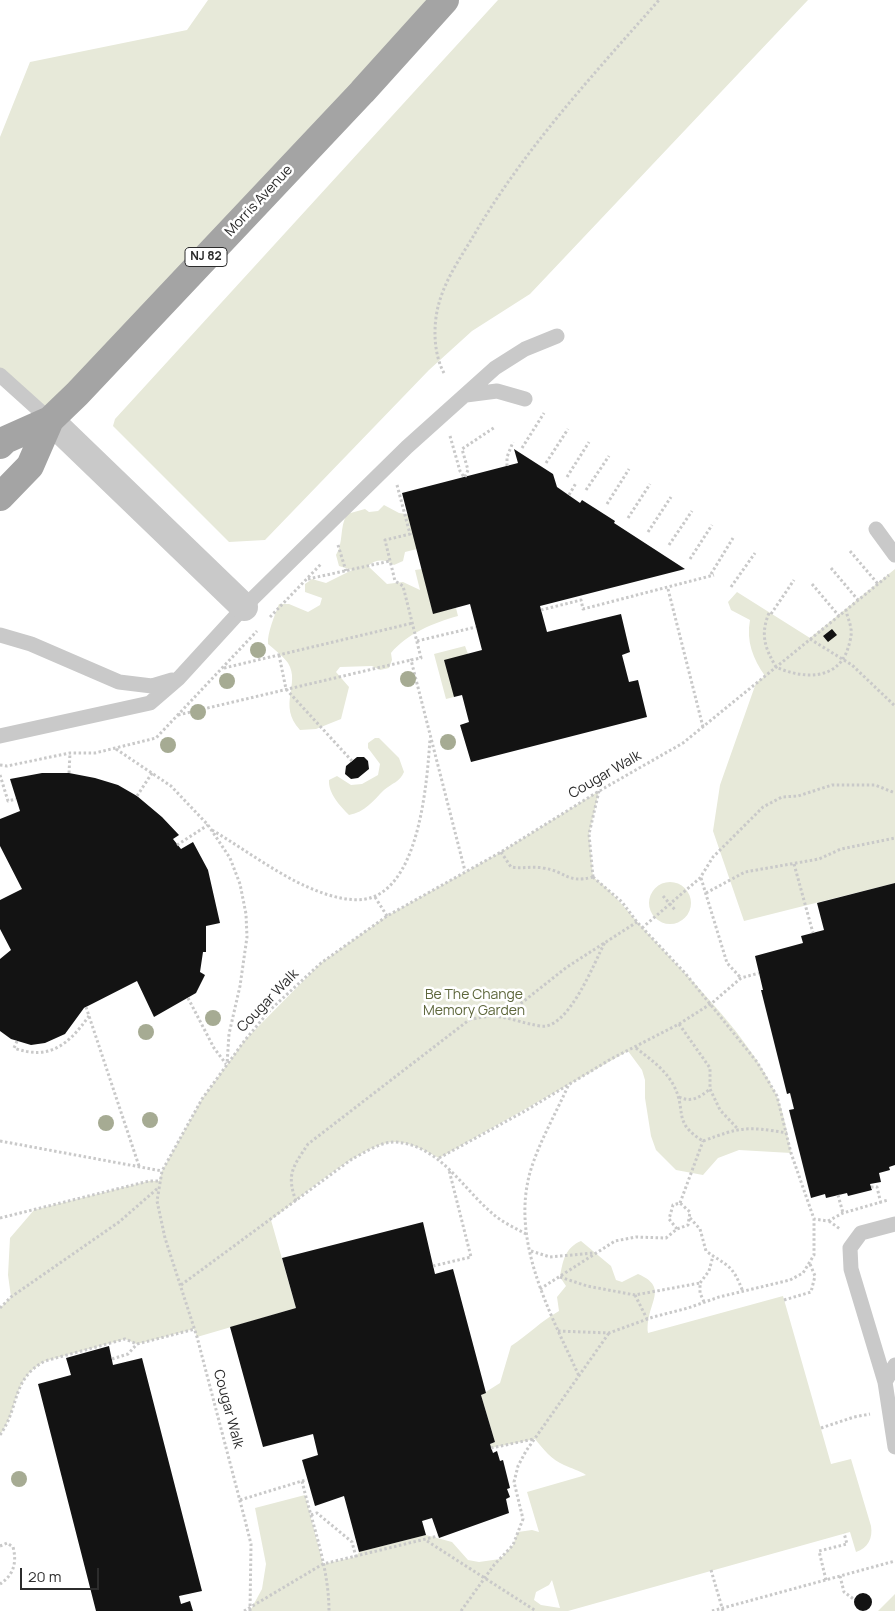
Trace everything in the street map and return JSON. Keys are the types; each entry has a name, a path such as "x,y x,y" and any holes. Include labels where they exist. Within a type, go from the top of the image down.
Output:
{"main road":[{"name":"Morris Avenue","path":"0,445 5,440 50,420 84,387 362,92 445,0"},
{"name":"Morris Avenue","path":"0,497 30,466 50,420"}],"street":[{"path":"50,420 244,607"}],"lane":[{"path":"0,736 150,702 179,678 244,607 407,447 495,368 525,349 557,336"},
{"path":"0,375 50,420"},
{"path":"466,395 497,391 525,400"},
{"path":"876,529 895,555"},
{"path":"0,635 31,644 119,682 152,686 179,678"},
{"path":"895,1224 861,1233 850,1248 851,1270 885,1382 895,1448"},
{"path":"885,1382 895,1365"}],"path":[{"path":"444,373 437,354 435,335 439,303 450,277 492,204 527,154 568,102 660,1"},
{"path":"522,448 544,413"},
{"path":"450,433 460,471 465,477 468,470 462,449 495,427"},
{"path":"546,463 568,429"},
{"path":"507,466 507,457 513,442"},
{"path":"567,477 589,442"},
{"path":"586,490 609,456"},
{"path":"607,504 629,469"},
{"path":"178,715 421,658 403,586 395,581 385,540 410,534 396,483"},
{"path":"569,495 576,483"},
{"path":"628,518 650,484"},
{"path":"648,532 671,497"},
{"path":"669,545 692,511"},
{"path":"690,560 712,525"},
{"path":"541,610 581,600 583,609 668,589 713,574 733,538"},
{"path":"338,544 346,571"},
{"path":"850,551 878,584"},
{"path":"731,588 755,553"},
{"path":"306,580 390,561"},
{"path":"831,568 858,600"},
{"name":"Cougar Walk","path":"251,1611 250,1544 240,1500 194,1329 159,1214 158,1188 162,1171 202,1099 244,1040 271,1009 321,964 387,916 501,852 599,791 682,743 892,572"},
{"path":"794,580 770,614 764,626 763,639 766,650 776,667 789,673 812,676 834,668 844,660 851,630 846,610"},
{"path":"812,584 839,616"},
{"path":"668,589 703,726"},
{"path":"224,668 412,623"},
{"path":"417,641 476,627"},
{"path":"810,638 844,660 879,689 895,706"},
{"path":"279,655 286,690 352,762"},
{"path":"412,660 465,871"},
{"path":"212,830 293,880 322,892 347,899 375,897 393,884 410,853 425,800 431,736"},
{"path":"116,749 171,786 208,825 234,867 240,884 247,921 245,956 228,1034 227,1065"},
{"path":"69,773 70,753"},
{"path":"137,796 152,773"},
{"path":"0,774 8,801 16,799"},
{"path":"642,928 700,878 713,857 763,807 782,797 798,796 832,785 876,785 895,793"},
{"path":"558,1331 609,1333 647,1319 704,1302 790,1280 803,1273 810,1264 814,1254 814,1219 803,1190 777,1096 758,1062 712,1003 642,928 622,902 593,877 589,834 599,791"},
{"path":"177,845 208,825"},
{"path":"706,893 745,872 819,859 841,849 895,838"},
{"path":"501,852 511,867 544,868 557,871 571,879 580,880 593,877"},
{"path":"794,864 813,933"},
{"path":"700,878 727,963 741,978"},
{"path":"663,896 676,911"},
{"path":"375,897 387,916"},
{"path":"505,1016 566,967 637,922"},
{"path":"296,1201 289,1184 292,1167 308,1144 370,1094 441,1043 468,1020 485,1015 505,1016 542,1027 551,1026 563,1018 605,942"},
{"path":"439,1158 568,1086 611,1059 636,1048 679,1024 712,1003 741,978 759,973"},
{"path":"188,998 214,1048 227,1065"},
{"path":"86,1007 139,1166"},
{"path":"17,1041 14,1048 25,1052 47,1052 67,1042 89,1015"},
{"path":"679,1024 710,1068 710,1089 720,1110 737,1128"},
{"path":"636,1048 664,1070 679,1097 680,1117 690,1133 702,1141"},
{"path":"568,1086 532,1166 526,1193 526,1234 540,1289 579,1376"},
{"path":"679,1097 686,1100 694,1099 710,1089"},
{"path":"702,1141 737,1128 754,1127 787,1133"},
{"path":"0,1141 162,1171"},
{"path":"680,1203 702,1141"},
{"path":"181,1285 352,1159 373,1148 393,1142 417,1147 439,1158 494,1216 526,1234"},
{"path":"433,1266 471,1257 448,1169"},
{"path":"0,1218 149,1181 159,1181"},
{"path":"871,1187 876,1187 881,1204"},
{"path":"0,1308 11,1297 119,1222 158,1188"},
{"path":"838,1195 843,1213"},
{"path":"828,1221 843,1213 881,1204 888,1200"},
{"path":"540,1289 594,1252 615,1241 636,1237 666,1238 677,1229 688,1226 690,1212 680,1203"},
{"path":"677,1229 669,1219 673,1205 680,1203"},
{"path":"690,1218 700,1229 706,1251 725,1261 736,1273 743,1292"},
{"path":"814,1219 828,1221 840,1229"},
{"path":"530,1251 550,1258 594,1252"},
{"path":"704,1302 700,1293 700,1283 709,1271 713,1256"},
{"path":"784,1300 811,1292 815,1276 810,1264"},
{"path":"560,1277 587,1286 635,1295 700,1283"},
{"path":"635,1295 647,1319"},
{"path":"112,1359 128,1354 137,1344 194,1329"},
{"path":"461,1611 513,1545 522,1519 514,1482 518,1466 609,1333"},
{"path":"0,1435 8,1425 22,1380 33,1367 58,1356 125,1339 137,1344"},
{"path":"820,1428 854,1417 890,1411"},
{"path":"491,1448 535,1439"},
{"path":"240,1500 307,1480"},
{"path":"302,1481 323,1564 329,1595 329,1611"},
{"path":"311,1515 317,1514 352,1542 356,1557"},
{"path":"826,1580 819,1551 847,1544 844,1533"},
{"path":"244,1611 251,1611 323,1564 438,1536"},
{"path":"426,1540 536,1611"},
{"path":"0,1546 7,1543 13,1547 16,1557 14,1570 0,1584"},
{"path":"712,1611 722,1610 895,1561"},
{"path":"711,1570 722,1610"},
{"path":"840,1576 844,1592 855,1600"}],"green space":[{"path":"208,0 445,0 50,420 0,375 0,137 30,62 187,30"},
{"path":"498,0 808,0 530,294 472,331 429,370 265,540 229,542 113,426 115,419"},
{"path":"384,505 399,513 413,515 417,549 405,552 403,561 394,565 381,561 374,562 368,566 387,584 403,582 420,590 415,570 422,569 433,613 456,608 458,616 430,626 405,640 391,653 392,660 389,668 380,670 372,666 340,667 336,672 349,687 341,719 316,729 300,730 293,721 290,712 291,671 288,663 268,644 275,613 279,604 289,604 308,612 320,605 322,598 305,592 305,584 312,579 326,583 352,570 339,566 336,555 347,514 365,509 369,512 378,511"},
{"path":"895,569 895,883 744,921 713,831 720,785 756,683 765,676 751,650 750,620 731,610 728,602 737,592 810,638"},
{"path":"465,646 468,654 454,697 446,699 434,654"},
{"path":"375,738 379,738 399,758 404,772 398,780 384,790 368,806 355,814 349,815 330,790 329,780 337,776 351,785 362,784 378,775 380,764 368,748 368,743"},
{"name":"Be The Change Memory Garden","path":"599,791 589,834 593,877 616,898 702,992 750,1051 764,1072 779,1101 791,1153 739,1150 718,1158 703,1175 676,1170 656,1150 651,1136 645,1098 645,1080 642,1070 628,1051 439,1158 411,1145 393,1142 379,1145 347,1162 271,1220 296,1308 197,1337 194,1329 137,1344 125,1339 45,1361 26,1376 17,1394 11,1414 0,1435 0,1308 11,1297 8,1275 10,1238 34,1210 149,1181 159,1181 162,1171 202,1099 245,1040 321,963 387,916 501,852"},
{"path":"670,882 685,888 691,903 685,918 670,924 655,918 649,903 655,888"},
{"path":"581,1241 611,1266 616,1280 622,1282 638,1274 648,1279 653,1285 655,1291 648,1323 648,1333 783,1296 831,1464 851,1459 871,1526 871,1535 867,1545 856,1552 850,1532 568,1611 250,1611 262,1589 266,1564 255,1508 305,1495 323,1564 356,1557 359,1552 426,1535 452,1542 468,1560 479,1562 500,1559 513,1545 518,1532 532,1530 539,1532 527,1492 586,1475 556,1460 535,1439 491,1448 490,1444 495,1442 481,1395 500,1383 511,1346 559,1311 557,1297 566,1286 560,1277 562,1265 568,1251","holes":["552,1580 560,1608 541,1605 534,1600 536,1592 549,1585"]},
{"path":"895,1594 895,1611 878,1611"}],"building":[{"path":"514,449 553,474 557,487 580,503 582,500 615,521 614,523 685,569 540,606 547,632 621,614 630,652 622,655 629,682 638,680 647,717 471,762 460,725 469,722 462,695 454,697 444,660 482,650 470,604 433,614 402,493 518,463"},
{"path":"832,629 837,635 828,642 823,636"},
{"path":"357,757 364,757 368,761 369,769 358,778 351,779 345,774 346,766"},
{"path":"42,773 69,773 118,785 137,796 162,817 179,835 173,839 181,849 193,842 208,870 220,923 206,926 206,952 203,952 200,972 205,975 196,993 154,1017 137,981 84,1008 65,1034 45,1043 31,1045 11,1039 0,1031 0,959 11,950 0,929 0,900 22,889 0,846 0,819 20,811 10,779"},
{"path":"895,883 895,1165 889,1167 890,1170 879,1173 881,1182 870,1184 872,1190 848,1196 847,1193 826,1198 825,1194 811,1198 789,1110 794,1109 790,1093 787,1094 761,990 763,990 755,956 803,943 801,936 824,930 817,903"},
{"path":"423,1222 435,1274 453,1269 486,1393 481,1395 495,1442 490,1444 493,1453 497,1451 500,1461 503,1460 510,1488 507,1489 510,1497 506,1499 509,1513 439,1538 432,1518 422,1521 426,1535 359,1552 344,1496 315,1506 302,1460 318,1455 313,1434 263,1447 230,1327 296,1308 282,1258"},
{"path":"109,1346 113,1365 142,1358 202,1591 179,1596 181,1604 190,1601 193,1611 96,1611 38,1384 71,1375 66,1358"},
{"path":"863,1593 869,1596 872,1602 869,1608 863,1611 857,1608 854,1602 857,1596"}]}
